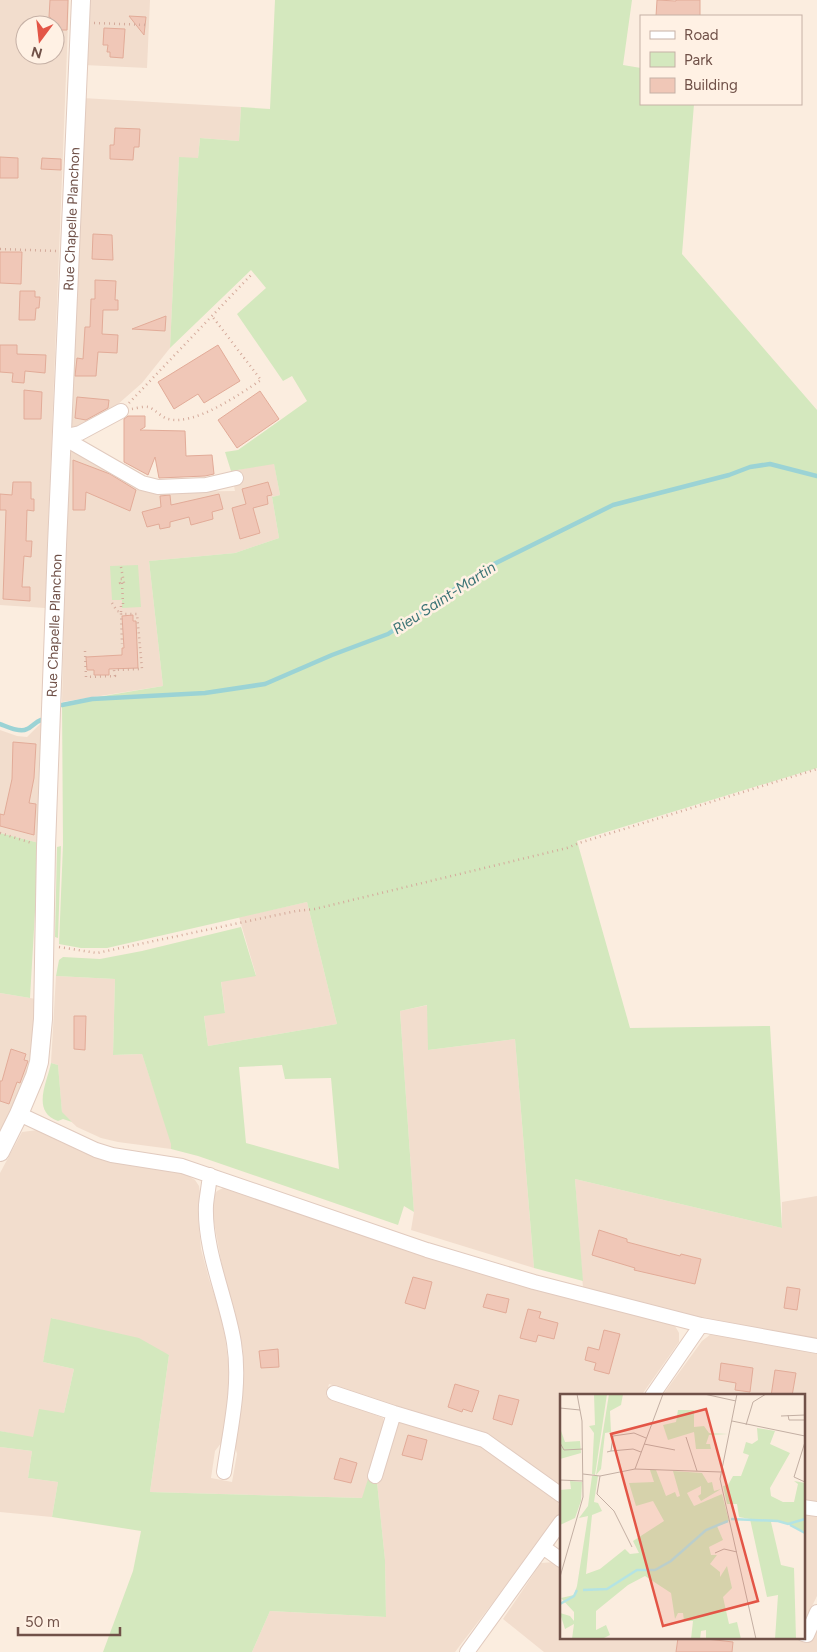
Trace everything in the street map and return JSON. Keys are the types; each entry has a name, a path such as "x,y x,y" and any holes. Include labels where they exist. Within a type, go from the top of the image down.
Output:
{"street":[{"name":"Rue Chapelle Planchon","path":"0,1152 32,1086 39,1062 44,1009 46,847 69,252 81,0"},
{"path":"62,437 80,433 121,411"},
{"path":"62,437 142,483 158,487 206,485 236,478"},
{"path":"20,1114 104,1152 175,1165 210,1175 427,1250 534,1282 701,1325 817,1346"},
{"path":"210,1175 206,1206 207,1220 213,1258 234,1345 236,1379 224,1472"},
{"path":"653,1394 701,1325"},
{"path":"334,1392 394,1413 484,1440 560,1493"},
{"path":"375,1476 394,1413"},
{"path":"804,1507 817,1509"},
{"path":"467,1652 560,1523"},
{"path":"543,1547 560,1559"},
{"path":"804,1634 807,1635 817,1612"}],"path":[{"path":"80,22 148,24"},
{"path":"0,249 69,252"},
{"path":"121,411 251,275"},
{"path":"121,411 147,407 168,419 183,419 210,411 233,399 261,380 212,316"},
{"path":"121,567 122,644"},
{"path":"84,651 86,677 114,676 114,670 142,669 137,614 121,613 117,611 112,603"},
{"path":"45,944 97,953 296,911 315,909 567,848 817,769"},
{"path":"0,833 46,847"}],"shaded area":[{"path":"0,0 69,0 45,608 0,605"},
{"path":"87,0 150,0 147,68 84,65"},
{"path":"82,98 241,107 239,141 200,138 198,158 179,158 170,348 142,383 117,405 96,418 68,429"},
{"path":"68,448 164,492 235,491 231,471 274,463 280,495 272,497 279,538 235,553 149,561 163,686 62,702"},
{"path":"41,723 39,843 0,833 0,730 17,736 27,737"},
{"path":"307,902 337,1024 208,1046 204,1015 225,1012 221,981 256,975 239,917"},
{"path":"56,976 115,979 113,1055 142,1054 172,1144 171,1149 101,1138 77,1127 62,1113 58,1065 51,1063"},
{"path":"0,993 36,999 32,1058 18,1101 0,1133"},
{"path":"428,1005 428,1050 515,1039 534,1268 411,1230 414,1212 400,1011"},
{"path":"38,1130 187,1175 195,1180 199,1186 198,1216 201,1249 220,1313 229,1368 229,1400 222,1442 215,1451 211,1478 232,1482 237,1454 235,1446 243,1386 243,1350 222,1266 212,1211 212,1199 217,1191 225,1187 675,1326 679,1333 679,1342 642,1394 560,1394 560,1487 497,1441 484,1435 329,1384 326,1396 383,1418 384,1424 363,1498 150,1492 169,1355 52,1318 43,1362 74,1369 64,1413 33,1438 0,1431 0,1173 22,1132"},
{"path":"575,1179 782,1228 782,1202 817,1196 817,1340 729,1325 583,1288"},
{"path":"711,1334 817,1351 817,1503 804,1500 804,1394 663,1394 702,1341"},
{"path":"397,1421 474,1441 557,1495 560,1515 455,1652 252,1652 270,1611 386,1617 385,1560 377,1482"},
{"path":"0,1447 32,1451 28,1478 58,1482 52,1517 0,1512"},
{"path":"804,1514 817,1516 817,1596 804,1623"},
{"path":"555,1562 560,1565 560,1640 812,1641 817,1629 817,1652 544,1652 503,1619 541,1563"}],"green space":[{"path":"275,0 632,0 623,65 640,68 640,105 694,105 682,254 817,410 817,768 577,841 630,1028 770,1026 782,1228 575,1179 583,1281 534,1268 515,1039 428,1050 427,1005 400,1011 414,1212 404,1206 398,1225 198,1156 171,1149 142,1054 113,1055 115,979 56,976 59,960 63,957 100,959 241,927 256,976 221,982 225,1013 204,1016 208,1046 337,1024 307,902 107,948 81,948 59,944 63,845 62,703 163,686 149,561 235,553 279,538 272,497 280,495 274,464 231,471 225,452 238,450 307,401 292,376 283,381 237,314 266,288 251,270 170,348 179,157 198,158 200,138 239,141 241,107 270,109","holes":["282,1065 285,1079 331,1078 339,1169 246,1143 239,1067"]},
{"path":"138,565 141,607 122,608 122,600 112,600 110,566"},
{"path":"0,833 39,843 30,998 0,993"},
{"path":"61,846 58,938 55,937 57,847"},
{"path":"51,1063 58,1065 62,1112 72,1122 63,1119 58,1121 45,1111 43,1104 44,1088"},
{"path":"51,1318 139,1338 169,1355 150,1492 362,1498 368,1479 377,1482 385,1560 386,1617 270,1611 252,1652 103,1652 133,1571 141,1531 52,1517 58,1482 28,1478 32,1451 0,1447 0,1431 33,1437 39,1409 64,1413 74,1369 43,1362"}],"building":[{"path":"50,0 68,0 67,30 65,30 65,15 49,15"},
{"path":"657,0 700,0 700,15 656,15"},
{"path":"129,16 146,17 144,35"},
{"path":"104,28 125,29 123,58 110,57 110,52 107,52 108,45 103,45"},
{"path":"115,128 140,129 139,147 134,147 133,160 110,159 110,145 114,145"},
{"path":"0,157 18,158 18,178 0,178"},
{"path":"42,158 61,159 61,170 41,169"},
{"path":"93,234 112,235 113,260 92,259"},
{"path":"0,252 22,252 21,284 0,283"},
{"path":"95,280 116,281 115,300 118,300 118,310 103,310 102,334 118,335 117,353 98,352 96,376 75,376 77,358 83,359 85,327 90,327 91,299 95,299"},
{"path":"20,291 35,291 35,297 40,297 39,308 36,308 35,320 19,320"},
{"path":"166,316 165,331 132,329"},
{"path":"0,345 17,345 17,354 46,355 45,373 25,371 24,383 12,382 13,373 0,372"},
{"path":"218,345 240,381 204,403 198,394 174,409 158,382"},
{"path":"24,390 42,392 41,419 24,419"},
{"path":"260,391 279,419 237,448 218,420"},
{"path":"77,397 109,400 108,408 86,420 75,418"},
{"path":"128,416 145,416 145,427 140,430 185,431 186,456 212,455 214,474 159,478 155,457 148,475 124,462 124,419"},
{"path":"73,460 110,474 136,490 130,511 86,492 85,510 73,510"},
{"path":"13,482 31,482 31,499 34,499 34,511 27,510 26,541 32,541 31,557 24,556 22,587 30,587 30,601 3,599 6,510 0,510 0,494 12,495"},
{"path":"268,482 272,495 267,496 268,504 253,508 260,533 240,539 232,508 246,504 242,489"},
{"path":"219,494 223,509 212,512 213,519 191,525 189,517 170,522 170,527 160,529 159,524 147,527 142,512 161,507 160,496 170,495 171,505"},
{"path":"133,615 133,621 136,621 138,668 109,669 109,675 94,675 94,670 87,670 86,657 122,655 122,648 124,648 122,616"},
{"path":"13,742 36,744 34,778 29,803 36,804 34,835 0,826 0,814 4,815 12,779"},
{"path":"74,1016 86,1016 85,1050 74,1049"},
{"path":"11,1049 26,1054 24,1060 28,1061 20,1083 17,1082 9,1104 0,1101 0,1081 2,1081"},
{"path":"599,1230 627,1239 627,1242 680,1256 681,1254 701,1259 695,1284 634,1270 635,1268 592,1255"},
{"path":"413,1277 432,1282 425,1309 405,1303"},
{"path":"787,1287 800,1289 797,1310 784,1308"},
{"path":"487,1294 509,1299 506,1313 483,1307"},
{"path":"528,1309 541,1312 539,1318 558,1323 554,1339 538,1335 536,1342 520,1338"},
{"path":"604,1330 620,1334 609,1374 594,1370 596,1363 585,1360 588,1347 599,1350"},
{"path":"278,1349 279,1367 261,1368 259,1351"},
{"path":"721,1363 753,1368 750,1392 735,1390 736,1383 719,1380"},
{"path":"775,1370 796,1373 792,1394 771,1394"},
{"path":"455,1384 479,1391 472,1412 463,1409 462,1412 448,1407"},
{"path":"499,1395 519,1400 512,1425 493,1419"},
{"path":"408,1435 427,1440 422,1460 402,1455"},
{"path":"340,1458 357,1463 351,1483 334,1479"},
{"path":"678,1640 733,1642 732,1652 676,1652"}],"waterway":[{"name":"Rieu Saint-Martin","path":"62,705 92,699 205,693 265,684 332,655 388,634 486,568 613,505 729,475 750,467 770,464 817,476"},
{"name":"Rieu Saint-Martin","path":"0,724 24,730 41,720"}]}
